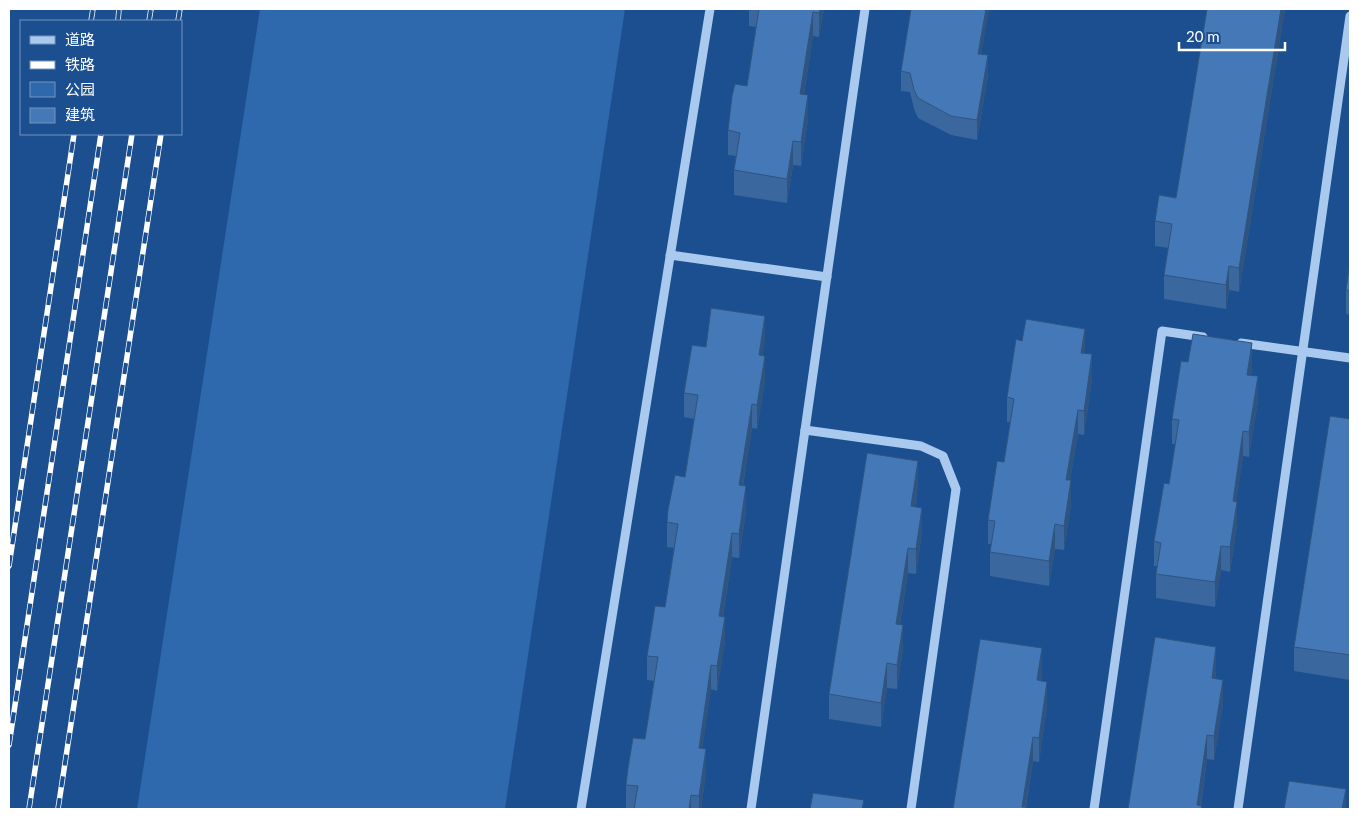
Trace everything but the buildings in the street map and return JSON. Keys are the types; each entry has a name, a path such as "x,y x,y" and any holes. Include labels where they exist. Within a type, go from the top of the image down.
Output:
{"street":[{"path":"581,809 710,9"},
{"path":"751,809 865,9"},
{"path":"1238,809 1350,16"},
{"path":"670,255 827,277"},
{"path":"1094,809 1162,331 1209,338"},
{"path":"1228,341 1350,358"},
{"path":"805,430 921,446 943,456 956,489 911,809"}],"green space":[{"path":"260,9 625,9 505,809 137,809"}],"railway":[{"path":"91,20 93,9"},
{"path":"118,20 119,9"},
{"path":"149,20 151,9"},
{"path":"178,20 180,9"},
{"path":"9,566 74,135"},
{"path":"9,745 101,135"},
{"path":"29,809 132,135"},
{"path":"58,809 161,135"}]}
